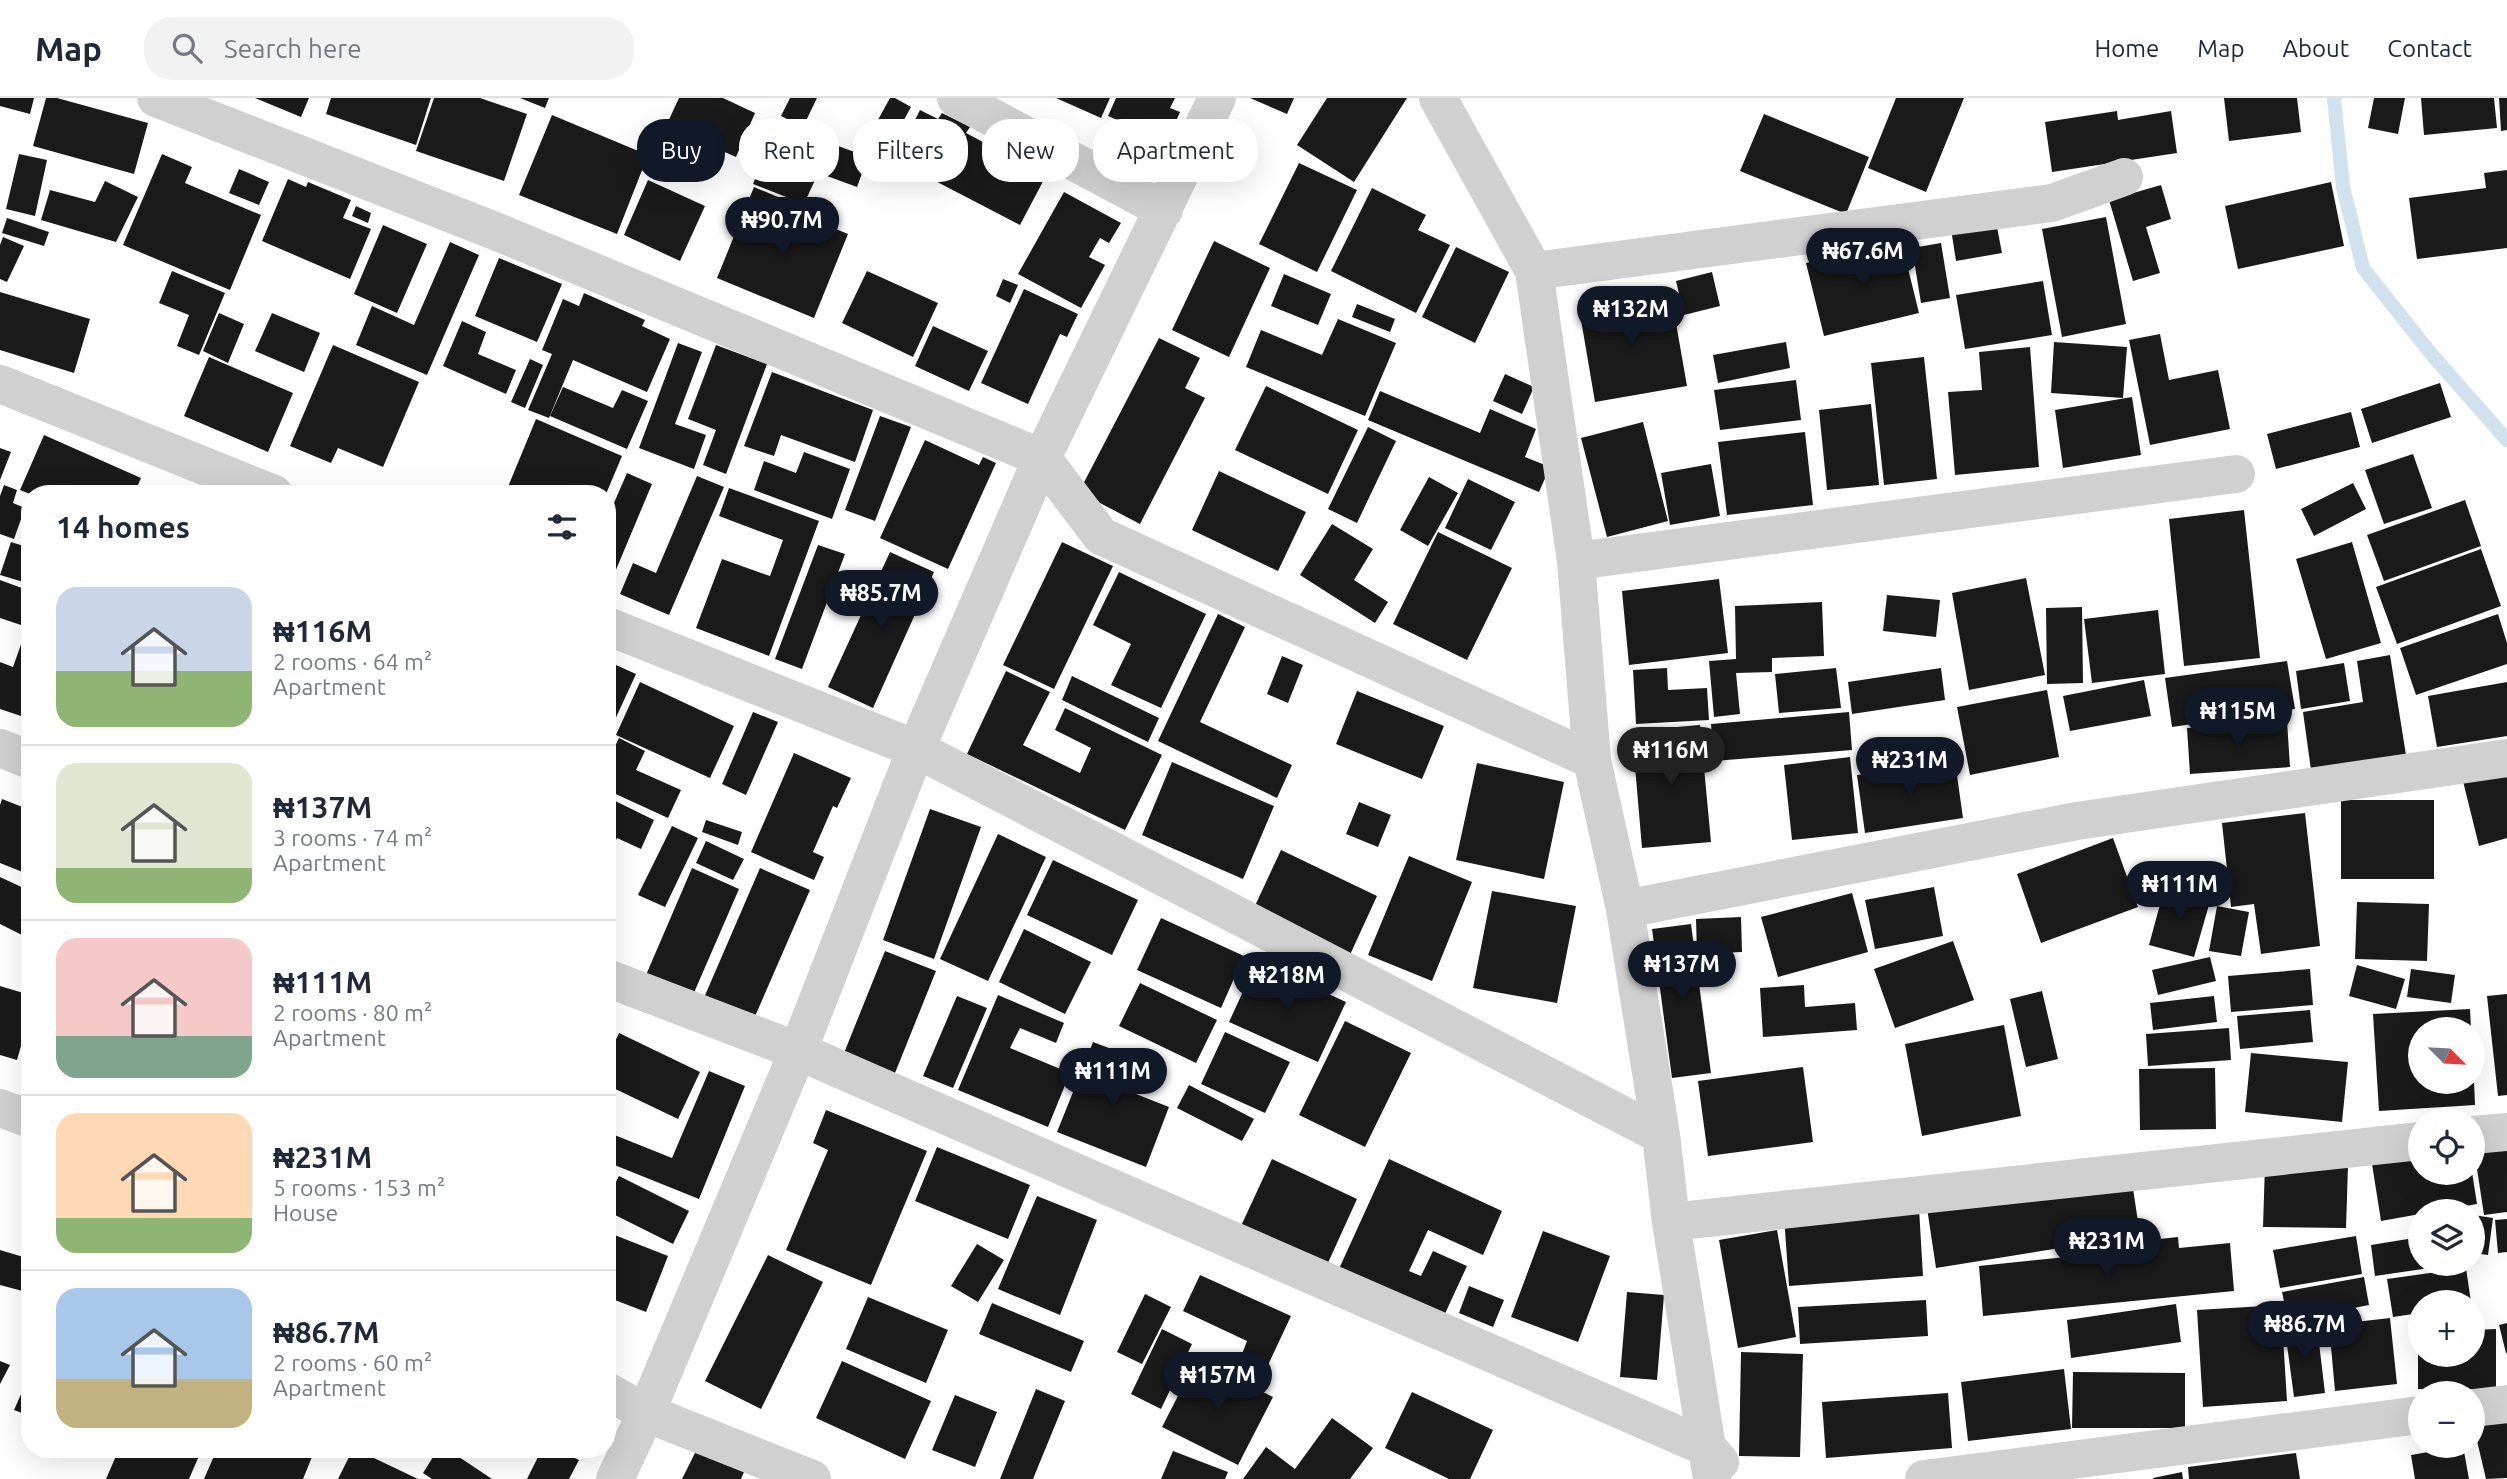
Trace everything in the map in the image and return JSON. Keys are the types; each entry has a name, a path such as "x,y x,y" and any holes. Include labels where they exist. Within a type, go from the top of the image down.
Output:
{"street":[{"path":"156,98 500,233 1042,458 1101,536 1592,760"},
{"path":"956,98 1164,210"},
{"path":"615,1479 646,1413 798,1051 916,749 1042,458 1217,98"},
{"path":"1438,98 1534,271 1576,561 1592,760 1625,909 1710,1464"},
{"path":"1534,271 2052,203 2124,177"},
{"path":"0,384 252,485"},
{"path":"1576,561 2236,474"},
{"path":"616,630 916,749 1661,1135"},
{"path":"0,748 21,756"},
{"path":"1625,909 2077,821 2507,758"},
{"path":"616,981 798,1051 1710,1464 1734,1479"},
{"path":"0,1108 21,1116"},
{"path":"2485,1134 2507,1132"},
{"path":"1671,1222 2408,1142"},
{"path":"616,1396 646,1413 812,1479"},
{"path":"2485,1407 2507,1404"},
{"path":"1924,1479 2408,1417"}],"building":[{"path":"0,98 34,98 30,114 0,106"},
{"path":"46,98 57,98 148,123 134,174 33,146"},
{"path":"255,98 309,98 301,117"},
{"path":"331,98 431,98 416,145 326,114"},
{"path":"434,98 480,98 527,114 504,181 416,151"},
{"path":"520,98 549,98 545,108"},
{"path":"679,98 723,98 755,113 752,119 739,119 739,150 736,157 725,152 725,119 669,119"},
{"path":"790,98 817,98 807,119 787,119 781,116"},
{"path":"890,98 911,107 904,119 878,119"},
{"path":"1056,98 1110,98 1101,118"},
{"path":"1116,98 1175,98 1170,108 1180,112 1177,119 1115,119 1108,116"},
{"path":"1250,98 1294,98 1287,114"},
{"path":"1327,98 1407,98 1354,182 1297,145"},
{"path":"1896,98 1964,98 1926,192 1868,168"},
{"path":"2224,98 2297,98 2301,132 2229,141"},
{"path":"2374,98 2405,98 2398,134 2368,128"},
{"path":"2421,98 2494,98 2497,128 2424,135"},
{"path":"2499,98 2507,98 2507,130 2501,131"},
{"path":"920,110 938,119 916,119"},
{"path":"2117,111 2118,120 2171,111 2177,153 2052,172 2045,122"},
{"path":"942,113 954,119 938,119"},
{"path":"1764,114 1869,157 1846,214 1740,171"},
{"path":"552,115 637,150 637,182 617,234 519,195"},
{"path":"968,134 982,142 982,182 1043,182 1020,225 937,182 968,182"},
{"path":"839,146 853,151 853,182 859,182 857,187 839,180"},
{"path":"19,154 47,160 35,216 6,209"},
{"path":"162,154 192,167 185,183 261,215 230,290 123,245"},
{"path":"1299,163 1357,190 1317,272 1259,244"},
{"path":"239,169 269,182 259,205 229,193"},
{"path":"2507,170 2507,248 2417,259 2409,198 2486,188 2484,173"},
{"path":"288,179 306,187 308,182 351,200 343,218 371,229 350,279 262,241"},
{"path":"105,181 138,197 116,242 41,220 50,190 95,202"},
{"path":"647,182 705,206 680,261 624,235"},
{"path":"754,182 814,182 804,204 753,184"},
{"path":"2331,182 2344,246 2238,269 2225,206"},
{"path":"2161,185 2171,219 2146,227 2160,273 2133,281 2109,200"},
{"path":"754,187 778,197 765,229 788,239 799,214 848,234 814,318 717,278"},
{"path":"1372,188 1426,215 1418,230 1450,245 1416,313 1331,271"},
{"path":"1064,192 1121,223 1109,243 1100,238 1089,257 1105,265 1081,308 1018,274"},
{"path":"356,206 371,213 368,223 352,216"},
{"path":"2106,217 2126,324 2062,337 2042,229"},
{"path":"7,218 49,232 44,246 2,233"},
{"path":"1996,222 2002,253 1956,261 1951,229"},
{"path":"383,225 427,244 397,313 354,294"},
{"path":"3,237 24,246 7,282 0,279 0,245"},
{"path":"1901,240 1919,313 1824,336 1806,263"},
{"path":"1214,241 1270,268 1229,357 1172,330"},
{"path":"450,242 479,255 427,375 356,345 372,306 414,325"},
{"path":"1941,243 1950,298 1921,303 1912,248"},
{"path":"1456,247 1509,272 1475,343 1422,317"},
{"path":"499,258 562,284 537,342 475,316"},
{"path":"172,271 225,293 199,355 177,346 189,315 159,303"},
{"path":"867,271 938,303 913,357 842,323"},
{"path":"1712,272 1720,306 1684,315 1676,281"},
{"path":"1284,274 1331,294 1318,325 1271,306"},
{"path":"1003,279 1018,285 1010,303 996,296"},
{"path":"2043,281 2052,335 1965,349 1956,295"},
{"path":"1653,288 1656,310 1673,306 1687,386 1595,402 1578,302"},
{"path":"1024,289 1078,314 1067,337 1060,334 1028,404 981,383"},
{"path":"0,292 90,319 74,373 0,350"},
{"path":"584,293 645,320 642,326 670,339 647,392 573,360 549,418 528,410 552,354 542,350 563,299 579,306"},
{"path":"1357,304 1395,319 1390,332 1352,317"},
{"path":"219,313 244,324 228,363 203,351"},
{"path":"272,313 320,333 304,372 255,351"},
{"path":"1338,319 1396,343 1365,416 1246,367 1261,330 1322,355"},
{"path":"462,321 486,332 478,354 516,370 506,394 443,366"},
{"path":"933,326 988,351 969,391 915,366"},
{"path":"2160,334 2169,380 2218,370 2230,429 2150,445 2129,340"},
{"path":"1159,338 1200,358 1185,388 1205,398 1140,524 1079,492"},
{"path":"1786,342 1790,368 1718,383 1713,355"},
{"path":"2054,342 2127,347 2123,398 2051,393"},
{"path":"678,343 702,352 675,424 706,435 694,469 639,448"},
{"path":"333,345 419,382 383,467 338,448 331,463 290,446"},
{"path":"716,345 767,364 726,474 703,465 716,430 688,419"},
{"path":"2030,347 2039,467 1955,475 1948,392 1982,390 1979,352"},
{"path":"209,357 293,393 268,452 184,416"},
{"path":"1924,357 1937,479 1884,485 1871,363"},
{"path":"530,359 543,365 525,408 511,402"},
{"path":"772,372 873,410 855,462 781,435 774,456 744,446"},
{"path":"1505,374 1534,387 1522,414 1493,401"},
{"path":"1796,380 1801,420 1720,430 1714,390"},
{"path":"2440,383 2451,417 2372,443 2361,409"},
{"path":"1266,386 1358,430 1328,494 1235,450"},
{"path":"563,387 613,408 622,390 648,401 627,449 550,416"},
{"path":"1380,391 1480,433 1490,409 1536,429 1525,457 1550,467 1539,492 1368,420"},
{"path":"2132,397 2141,455 2063,468 2055,410"},
{"path":"1871,404 1879,485 1827,490 1819,410"},
{"path":"2351,412 2360,447 2276,469 2267,434"},
{"path":"880,416 911,427 875,521 845,510"},
{"path":"536,419 622,456 610,485 509,485"},
{"path":"1643,422 1668,521 1607,537 1581,438"},
{"path":"1368,427 1396,441 1357,523 1328,509"},
{"path":"1805,432 1813,505 1727,515 1718,442"},
{"path":"44,435 141,478 138,485 22,485"},
{"path":"925,440 979,465 983,457 996,463 948,569 880,538"},
{"path":"0,448 11,452 0,480"},
{"path":"804,452 850,469 832,519 754,490 764,461 796,473"},
{"path":"2413,454 2432,508 2384,524 2365,470"},
{"path":"1711,464 1720,516 1670,525 1661,473"},
{"path":"1219,471 1306,512 1278,571 1192,530"},
{"path":"627,473 652,484 616,570 616,498"},
{"path":"697,476 724,487 669,615 620,594 633,563 656,573"},
{"path":"1429,477 1458,493 1428,546 1400,530"},
{"path":"1468,479 1515,502 1491,550 1445,528"},
{"path":"2353,483 2366,509 2314,536 2301,509"},
{"path":"4,485 17,490 13,503 21,506 21,519 14,539 0,534 0,496"},
{"path":"729,488 819,521 769,656 696,628 722,559 770,576 783,540 719,516"},
{"path":"2465,500 2481,546 2384,581 2367,535"},
{"path":"2244,510 2260,658 2184,666 2169,519"},
{"path":"1332,524 1373,549 1354,580 1388,602 1375,623 1300,575"},
{"path":"1438,532 1512,568 1467,660 1393,624"},
{"path":"11,542 21,545 21,581 0,575"},
{"path":"1062,542 1113,566 1054,689 1003,665"},
{"path":"2352,542 2381,643 2326,659 2296,559"},
{"path":"818,545 845,554 802,669 775,659"},
{"path":"2481,549 2501,606 2397,644 2376,587"},
{"path":"890,552 934,572 873,708 828,687"},
{"path":"1119,572 1206,614 1161,708 1111,685 1131,644 1093,625"},
{"path":"2026,578 2045,675 1969,690 1952,593"},
{"path":"1719,579 1728,653 1629,665 1622,591"},
{"path":"0,580 21,588 21,625 0,618"},
{"path":"1887,595 1940,600 1936,637 1883,631"},
{"path":"1822,602 1824,656 1772,658 1772,672 1736,673 1740,714 1714,717 1709,661 1736,659 1735,606"},
{"path":"2082,607 2083,683 2047,684 2046,608"},
{"path":"2158,610 2165,674 2092,683 2084,619"},
{"path":"1218,614 1245,627 1200,722 1292,765 1277,798 1158,741"},
{"path":"2498,614 2507,643 2507,664 2416,695 2400,648"},
{"path":"21,644 21,716 0,709 0,662 13,667"},
{"path":"2390,655 2406,755 2311,770 2303,712 2363,702 2357,661"},
{"path":"1282,656 1303,665 1288,703 1267,694"},
{"path":"2287,661 2295,709 2172,727 2165,678"},
{"path":"2344,663 2350,701 2301,709 2296,671"},
{"path":"616,665 636,674 616,717"},
{"path":"1667,668 1668,690 1707,688 1709,720 1636,724 1633,670"},
{"path":"1836,668 1841,708 1779,713 1775,674"},
{"path":"1941,668 1945,700 1852,714 1848,682"},
{"path":"1006,671 1050,692 1023,745 1080,773 1091,748 1055,730 1065,708 1162,755 1125,830 967,754"},
{"path":"1072,676 1159,718 1148,742 1062,700"},
{"path":"2144,680 2151,716 2070,731 2063,696"},
{"path":"640,682 734,726 710,778 616,735"},
{"path":"2507,682 2507,736 2437,747 2428,696"},
{"path":"2047,690 2059,757 1970,775 1957,707"},
{"path":"1357,691 1444,726 1422,779 1336,744"},
{"path":"753,712 778,722 746,795 722,784"},
{"path":"1849,712 1852,750 1714,761 1711,724"},
{"path":"2287,721 2290,767 2190,774 2187,728"},
{"path":"1700,725 1711,842 1642,848 1632,731"},
{"path":"619,738 645,751 636,770 681,790 668,818 616,794 616,744"},
{"path":"794,753 851,778 837,808 833,806 813,852 824,857 814,880 751,852"},
{"path":"1850,757 1858,833 1792,840 1784,765"},
{"path":"1955,761 1963,818 1865,833 1857,775"},
{"path":"1172,762 1274,806 1243,879 1142,835"},
{"path":"1477,763 1564,782 1544,879 1456,860"},
{"path":"2507,766 2507,838 2479,846 2462,777"},
{"path":"2,799 21,806 21,871 0,863"},
{"path":"2341,800 2434,800 2434,879 2341,879"},
{"path":"616,801 654,820 641,849 617,838 616,840"},
{"path":"1359,802 1391,815 1378,847 1346,834"},
{"path":"930,809 981,827 934,959 883,940"},
{"path":"2305,813 2320,946 2261,954 2254,904 2231,907 2222,823"},
{"path":"706,820 742,832 738,845 702,832"},
{"path":"672,826 698,838 665,907 638,895"},
{"path":"998,834 1046,857 988,981 940,959"},
{"path":"2113,838 2138,907 2041,943 2017,874"},
{"path":"706,841 744,859 733,880 696,863"},
{"path":"1281,850 1377,896 1349,957 1253,910"},
{"path":"1409,856 1472,882 1432,981 1368,955"},
{"path":"1053,860 1138,900 1112,955 1027,915"},
{"path":"692,868 739,889 693,995 646,975"},
{"path":"760,868 810,890 753,1021 703,1000"},
{"path":"0,877 21,887 21,934 0,924"},
{"path":"2165,886 2211,898 2194,957 2149,945"},
{"path":"1934,887 1943,936 1875,949 1865,900"},
{"path":"1492,891 1576,906 1557,1003 1473,988"},
{"path":"1852,893 1868,952 1778,977 1761,917"},
{"path":"2357,902 2429,904 2427,961 2355,959"},
{"path":"2217,906 2249,912 2241,956 2209,951"},
{"path":"1741,917 1742,952 1697,954 1696,919"},
{"path":"1161,918 1244,956 1221,1008 1137,970"},
{"path":"1691,924 1711,1073 1672,1078 1652,929"},
{"path":"1024,929 1091,962 1065,1014 999,982"},
{"path":"1953,941 1974,1000 1895,1028 1874,969"},
{"path":"885,951 936,971 893,1078 842,1058"},
{"path":"2210,957 2216,981 2158,995 2152,970"},
{"path":"1257,961 1346,1002 1318,1062 1229,1022"},
{"path":"2357,965 2405,979 2396,1009 2349,996"},
{"path":"2310,969 2313,1005 2231,1012 2228,976"},
{"path":"2411,969 2455,975 2451,1003 2407,997"},
{"path":"1140,983 1217,1020 1196,1063 1119,1026"},
{"path":"1804,985 1805,1007 1855,1003 1857,1030 1763,1037 1760,988"},
{"path":"0,986 21,992 21,1046 17,1060 0,1055"},
{"path":"2042,991 2058,1059 2026,1067 2010,999"},
{"path":"2507,994 2507,1095 2498,1096 2487,996"},
{"path":"998,995 1064,1023 1056,1043 1020,1028 1010,1048 1070,1073 1048,1127 958,1090"},
{"path":"957,996 987,1008 953,1088 923,1076"},
{"path":"2214,996 2217,1022 2153,1030 2150,1003"},
{"path":"2470,1009 2470,1017 2408,1017 2408,1094 2475,1094 2475,1105 2379,1111 2373,1014"},
{"path":"2310,1010 2313,1042 2240,1049 2237,1016"},
{"path":"1345,1021 1411,1053 1365,1147 1299,1115"},
{"path":"2004,1025 2021,1116 1922,1136 1905,1044"},
{"path":"2229,1028 2231,1060 2148,1066 2146,1034"},
{"path":"1225,1032 1290,1062 1265,1113 1201,1084"},
{"path":"619,1033 700,1072 678,1119 616,1089 616,1039"},
{"path":"1093,1042 1143,1061 1131,1092 1169,1107 1146,1167 1057,1132"},
{"path":"2251,1053 2348,1062 2342,1122 2245,1112"},
{"path":"1803,1067 1813,1142 1708,1156 1698,1081"},
{"path":"2215,1068 2216,1129 2140,1130 2139,1069"},
{"path":"709,1071 745,1086 699,1199 616,1166 616,1136 672,1158"},
{"path":"1189,1085 1254,1119 1242,1141 1177,1108"},
{"path":"826,1110 927,1151 871,1285 786,1250 828,1150 813,1143"},
{"path":"2507,1144 2507,1212 2485,1215 2485,1199 2482,1199 2479,1185 2485,1185 2485,1147"},
{"path":"937,1147 1030,1185 1008,1239 915,1201"},
{"path":"2408,1157 2408,1185 2474,1185 2476,1199 2408,1199 2408,1216 2381,1221 2372,1164"},
{"path":"1272,1159 1357,1199 1327,1265 1241,1226"},
{"path":"1389,1159 1502,1211 1483,1255 1428,1230 1409,1271 1421,1276 1433,1251 1467,1266 1443,1318 1338,1271"},
{"path":"2265,1165 2348,1166 2346,1228 2263,1227"},
{"path":"2131,1175 2140,1235 1936,1268 1927,1208"},
{"path":"619,1176 689,1211 673,1244 616,1216 616,1182"},
{"path":"1037,1196 1097,1220 1060,1315 998,1289"},
{"path":"1919,1208 1923,1276 1789,1286 1784,1217"},
{"path":"2485,1217 2493,1218 2488,1255 2485,1255"},
{"path":"2507,1219 2507,1252 2498,1253 2495,1220"},
{"path":"1777,1230 1796,1337 1738,1348 1719,1240"},
{"path":"1543,1231 1610,1256 1578,1342 1511,1317"},
{"path":"616,1236 668,1256 646,1312 616,1300"},
{"path":"2356,1236 2362,1274 2280,1288 2273,1250"},
{"path":"2178,1237 2179,1248 2230,1243 2234,1291 1983,1316 1979,1266 2142,1249 2141,1241"},
{"path":"2408,1239 2408,1271 2375,1276 2371,1245"},
{"path":"977,1244 1004,1260 978,1302 951,1286"},
{"path":"0,1250 21,1256 21,1291 0,1285"},
{"path":"768,1255 823,1282 761,1409 705,1381"},
{"path":"1200,1275 1291,1316 1268,1365 1242,1354 1247,1341 1183,1311"},
{"path":"2409,1276 2467,1276 2469,1290 2408,1290 2408,1315 2393,1317 2387,1279"},
{"path":"2364,1277 2369,1305 2288,1321 2282,1292"},
{"path":"1469,1286 1504,1300 1493,1327 1459,1313"},
{"path":"1627,1292 1664,1295 1657,1380 1620,1377"},
{"path":"1145,1294 1171,1307 1142,1364 1117,1352"},
{"path":"868,1297 948,1330 926,1383 846,1349"},
{"path":"1926,1300 1928,1336 1800,1344 1798,1307"},
{"path":"992,1303 1084,1341 1071,1372 979,1334"},
{"path":"2176,1304 2181,1342 2071,1358 2067,1320"},
{"path":"2281,1305 2287,1401 2203,1407 2197,1310"},
{"path":"2390,1318 2397,1384 2335,1391 2329,1325"},
{"path":"2507,1323 2507,1353 2506,1353 2499,1325"},
{"path":"2317,1326 2325,1393 2294,1397 2285,1330"},
{"path":"1162,1329 1192,1344 1161,1409 1131,1394"},
{"path":"2485,1329 2496,1329 2496,1389 2485,1389 2485,1381 2418,1381 2418,1367 2485,1367"},
{"path":"1741,1352 1803,1354 1800,1457 1739,1456"},
{"path":"1197,1359 1273,1397 1238,1465 1162,1427"},
{"path":"0,1361 10,1365 0,1384"},
{"path":"842,1361 931,1401 905,1459 816,1418"},
{"path":"2064,1369 2071,1429 1968,1441 1961,1382"},
{"path":"2073,1372 2185,1373 2185,1428 2072,1428"},
{"path":"1036,1389 1065,1401 1033,1479 1000,1479"},
{"path":"1412,1392 1493,1430 1470,1479 1449,1479 1385,1448"},
{"path":"1948,1393 1952,1448 1826,1458 1822,1402"},
{"path":"21,1394 21,1413 14,1410"},
{"path":"955,1395 997,1412 975,1467 932,1450"},
{"path":"1332,1418 1373,1448 1350,1479 1243,1479 1266,1447 1295,1469"},
{"path":"2507,1420 2507,1478 2486,1479 2481,1458 2485,1458 2485,1425"},
{"path":"697,1449 744,1472 741,1479 682,1479"},
{"path":"1173,1451 1228,1472 1225,1479 1161,1479"},
{"path":"2296,1453 2300,1479 2189,1479 2188,1467"},
{"path":"115,1458 198,1458 189,1479 106,1479"},
{"path":"213,1458 312,1458 303,1479 204,1479"},
{"path":"348,1458 374,1458 418,1479 338,1479"},
{"path":"432,1458 460,1458 492,1479 432,1479 423,1473"},
{"path":"538,1458 579,1460 569,1479 527,1479"},
{"path":"2412,1458 2465,1458 2469,1479 2415,1479"},
{"path":"2182,1472 2183,1479 2153,1479 2153,1478"}],"waterway":[{"path":"2334,98 2343,187 2363,268 2432,355 2507,440"}]}
